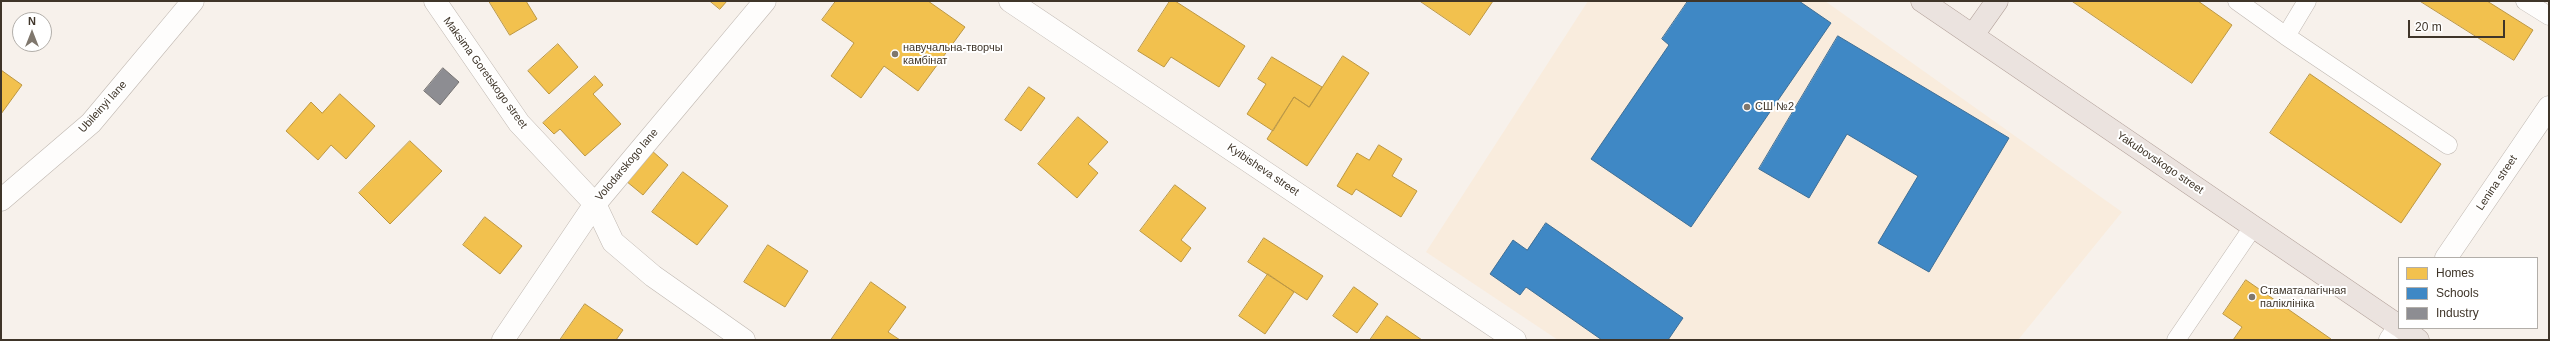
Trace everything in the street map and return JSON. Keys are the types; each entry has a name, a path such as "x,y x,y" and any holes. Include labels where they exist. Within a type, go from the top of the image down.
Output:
{"main road":[{"name":"Yakubovskogo street","path":"1922,1 2398,326"},
{"path":"1973,35 1997,1"},
{"name":"Yakubovskogo street","path":"2403,329 2418,340"}],"street":[{"name":"Ubileinyi lane","path":"2,198 91,123 193,1"},
{"name":"Maksima Goretskogo street","path":"435,1 519,123 595,204 613,242 653,276 744,340"},
{"name":"Volodarskogo lane","path":"503,340 595,204 765,1"},
{"name":"Kyibisheva street","path":"1010,1 1515,340"},
{"name":"Lenina street","path":"2447,257 2549,107"},
{"path":"2390,340 2398,329"}],"lane":[{"path":"2237,1 2286,36 2448,145"},
{"path":"2286,36 2307,1"},
{"path":"2525,1 2549,16"},
{"path":"2176,340 2253,227"}],"shaded area":[{"name":"СШ №2","path":"1588,1 1825,1 2122,212 2018,340 1558,340 1426,252"}],"building: Homes":[{"path":"489,1 526,1 537,19 510,35"},
{"path":"710,1 727,1 720,9"},
{"name":"навучальна-творчы камбінат","path":"836,1 928,1 965,27 918,91 884,66 861,98 831,76 854,43 822,20"},
{"path":"1170,1 1175,1 1245,46 1219,87 1171,57 1164,67 1138,51"},
{"path":"1420,1 1493,1 1470,35"},
{"path":"2072,1 2198,1 2232,25 2192,83"},
{"path":"2420,1 2487,1 2533,30 2514,60"},
{"path":"558,44 578,67 549,94 528,71"},
{"path":"1343,56 1369,73 1307,166 1267,139 1294,97 1309,107"},
{"path":"1272,57 1322,87 1309,107 1294,97 1273,131 1247,114 1266,84 1258,79"},
{"path":"1,70 22,85 1,114"},
{"path":"2310,74 2441,164 2401,223 2270,133"},
{"path":"595,76 603,85 593,94 621,124 585,156 560,129 554,134 543,123"},
{"path":"1029,87 1045,98 1021,131 1005,120"},
{"path":"340,94 375,126 346,159 331,145 318,160 286,131 311,102 322,113"},
{"path":"1078,117 1108,142 1088,164 1098,173 1077,198 1038,164"},
{"path":"410,141 442,171 390,224 359,193"},
{"path":"1379,145 1402,159 1392,176 1417,191 1401,217 1356,189 1352,195 1337,186 1357,153 1369,160"},
{"path":"651,150 668,165 643,195 626,181"},
{"path":"683,172 728,206 697,245 652,212"},
{"path":"1175,185 1206,208 1181,240 1191,248 1181,262 1140,231"},
{"path":"485,217 522,246 500,274 463,245"},
{"path":"1264,238 1323,276 1307,300 1248,262"},
{"path":"768,245 808,271 785,307 744,282"},
{"path":"1268,274 1294,292 1265,334 1239,316"},
{"name":"Стаматалагічная паліклініка","path":"2246,280 2331,340 2233,340 2242,327 2223,314"},
{"path":"871,282 906,307 888,332 900,340 831,340"},
{"path":"1354,287 1378,304 1357,333 1333,316"},
{"path":"585,304 623,330 616,340 560,340"},
{"path":"1387,316 1422,340 1370,340"}],"building: Schools":[{"path":"1688,1 1799,1 1831,23 1691,227 1591,159 1669,45 1662,39"},
{"path":"1838,36 2009,138 1929,272 1878,243 1918,176 1847,134 1809,198 1759,169"},
{"path":"1546,223 1683,318 1668,340 1602,340 1526,287 1520,295 1490,274 1513,240 1527,250"}],"building: Industry":[{"path":"443,68 459,82 440,105 424,91"}],"place":[{"name":"навучальна-творчы камбінат","path":"895,54"},
{"name":"СШ №2","path":"1747,107"},
{"name":"Стаматалагічная паліклініка","path":"2252,297"}]}
